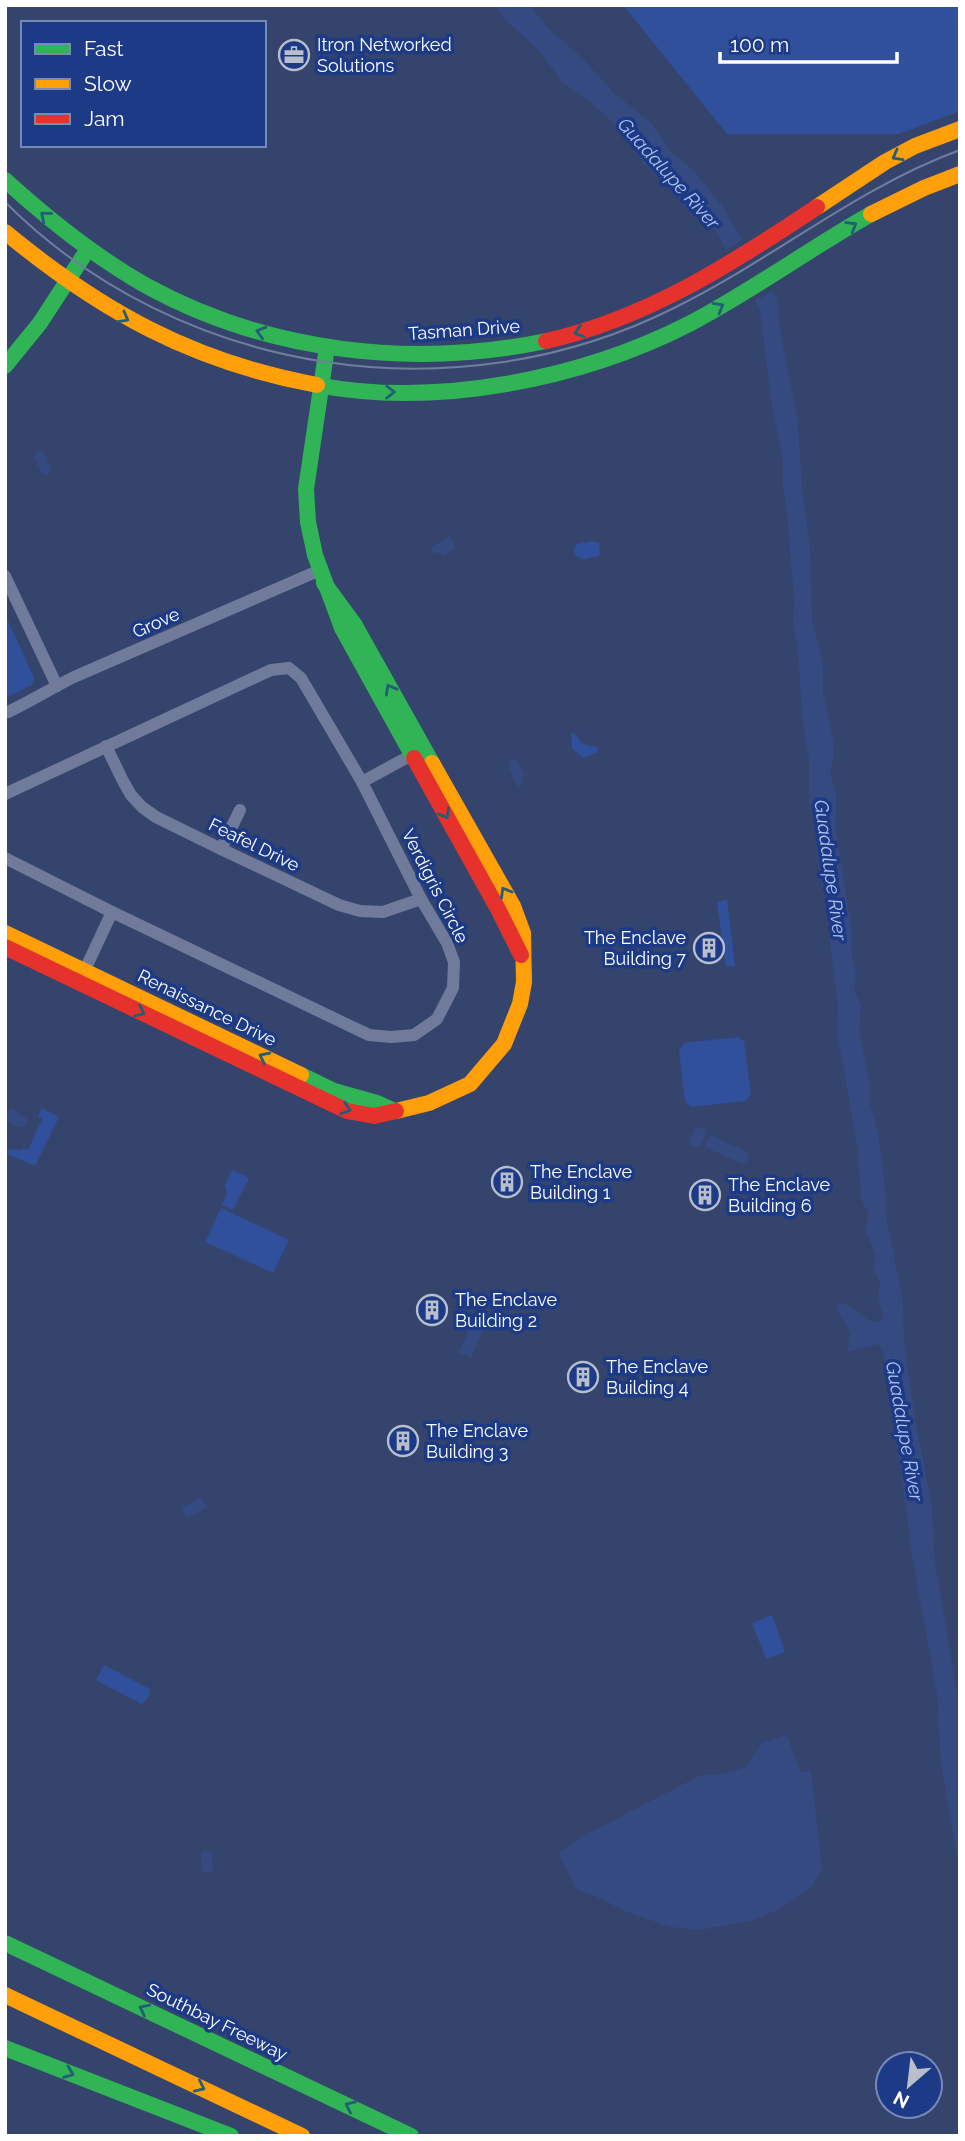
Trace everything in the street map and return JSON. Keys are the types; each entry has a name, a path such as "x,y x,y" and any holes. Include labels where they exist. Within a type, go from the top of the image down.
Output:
{"main road":[{"name":"Tasman Drive","path":"5,180 88,249 140,281 196,309 269,334 327,347 441,354 498,350 565,337 617,319 704,278 885,162 915,146 960,129"},
{"path":"5,232 67,282 130,321 203,354 257,372 322,386 383,392 459,389 575,368 658,339 721,306 878,210 932,183 960,174"},
{"path":"5,366 40,323 88,249"},
{"name":"Renaissance Drive","path":"5,947 82,976 334,1091 395,1111 429,1103 470,1084 503,1044 520,1004 524,982 522,956 354,624 322,576 309,522 306,489 327,347"},
{"name":"Renaissance Drive","path":"5,933 82,976"},
{"name":"Southbay Freeway","path":"5,1943 411,2136"},
{"path":"5,1995 302,2136"},
{"path":"5,2048 231,2136"}],"street":[{"path":"5,576 57,686"},
{"name":"Grove","path":"8,712 37,699 57,686 322,576"},
{"name":"Verdigris Circle","path":"5,794 271,670 289,668 301,678 362,782 421,899 447,943 454,962 453,988 437,1019 414,1035 391,1038 369,1035 5,858"},
{"name":"Feafel Drive","path":"106,746 131,795 142,807 156,817 221,849 339,905 360,911 383,912 421,899"},
{"path":"362,782 418,751"},
{"path":"221,849 240,810"},
{"path":"82,976 112,912"}],"shaded area":[{"path":"623,5 955,5 960,9 960,111 899,134 727,134"},
{"path":"592,541 599,543 599,556 583,559 576,556 573,550 577,544"},
{"path":"5,614 34,678 32,685 5,698"},
{"path":"571,733 576,734 582,744 597,747 597,752 584,758 572,749"},
{"path":"727,900 735,966 726,967 717,902"},
{"path":"738,1037 744,1041 751,1095 745,1101 691,1107 685,1102 679,1050 685,1043"},
{"path":"42,1108 59,1117 35,1166 5,1153 6,1149 28,1150 42,1119 38,1116"},
{"path":"232,1170 249,1178 233,1210 222,1205 227,1194 225,1185"},
{"path":"221,1208 289,1240 273,1273 205,1242"},
{"path":"772,1615 785,1652 766,1659 752,1623"},
{"path":"104,1665 150,1689 145,1702 141,1704 96,1680"}],"water":[{"name":"Guadalupe River","path":"494,5 530,5 547,27 583,59 614,93 651,123 673,154 693,170 723,207 777,299 798,423 802,488 810,550 812,619 823,666 823,692 833,740 834,755 830,771 836,795 835,827 851,923 852,959 856,976 854,990 861,1005 859,1031 869,1080 870,1105 878,1133 886,1216 903,1302 904,1342 914,1414 932,1507 935,1563 960,1709 960,1874 941,1762 937,1693 913,1561 887,1369 878,1344 847,1352 850,1333 837,1309 839,1304 845,1303 870,1321 879,1322 884,1318 878,1299 880,1282 873,1269 876,1255 866,1233 868,1212 861,1199 858,1150 837,1031 838,1005 829,936 831,914 821,884 814,819 809,801 809,760 802,715 798,649 793,626 794,601 783,488 783,461 772,407 760,310 715,230 685,204 671,184 645,165 615,124 561,81 541,53"},
{"path":"40,449 52,469 46,476 33,457"},
{"path":"449,536 456,548 443,556 441,553 433,553 430,548"},
{"path":"516,758 525,775 522,776 523,784 518,787 508,767 511,766 509,762"},
{"path":"5,1108 10,1111 11,1108 27,1119 24,1127 5,1121"},
{"path":"701,1126 706,1133 701,1146 692,1147 689,1140 695,1128"},
{"path":"710,1135 747,1152 749,1160 742,1164 705,1147"},
{"path":"475,1316 487,1321 471,1358 457,1352"},
{"path":"201,1497 207,1507 187,1518 182,1508"},
{"path":"787,1735 800,1772 811,1771 822,1868 811,1888 778,1910 750,1921 701,1930 670,1927 624,1911 575,1888 559,1853 589,1833 701,1775 722,1774 746,1767 762,1743"},
{"path":"212,1852 213,1871 206,1873 202,1871 201,1853"}],"pier":[{"path":"745,238 775,289 752,303 723,252"}],"tram line":[{"path":"5,202 75,261 152,307 235,341 323,362 412,369 502,362 590,342 674,308 885,184 960,150"}],"traffic: fast":[{"path":"5,180 72,236 126,274 191,308 240,326 290,340 341,349 392,353 444,353 546,341"},
{"path":"317,385 411,393 459,390 508,384 602,360 689,324 871,214"},
{"path":"5,366 40,323 88,249"},
{"path":"327,347 306,489 308,522 315,555 342,628 414,758"},
{"path":"324,583 354,624 432,763"},
{"path":"301,1075 334,1091 395,1111"},
{"path":"5,1943 411,2136"},
{"path":"5,2048 231,2136"}],"traffic: slow":[{"path":"817,207 885,162 915,146 960,129"},
{"path":"871,214 960,174"},
{"path":"5,232 77,286 151,330 230,363 317,385"},
{"path":"396,1111 429,1103 470,1084 504,1044 520,1004 524,982 523,933 513,906 432,763"},
{"path":"5,933 301,1075"},
{"path":"5,1995 302,2136"}],"traffic: jam":[{"path":"546,341 619,319 654,304 721,268 817,207"},
{"path":"414,758 521,955"},
{"path":"5,947 347,1111 374,1116 396,1111"}],"place":[{"name":"Itron Networked Solutions","path":"294,55"},
{"name":"The Enclave Building 7","path":"709,948"},
{"name":"The Enclave Building 1","path":"507,1182"},
{"name":"The Enclave Building 6","path":"705,1195"},
{"name":"The Enclave Building 2","path":"432,1310"},
{"name":"The Enclave Building 4","path":"583,1377"},
{"name":"The Enclave Building 3","path":"403,1441"}]}
